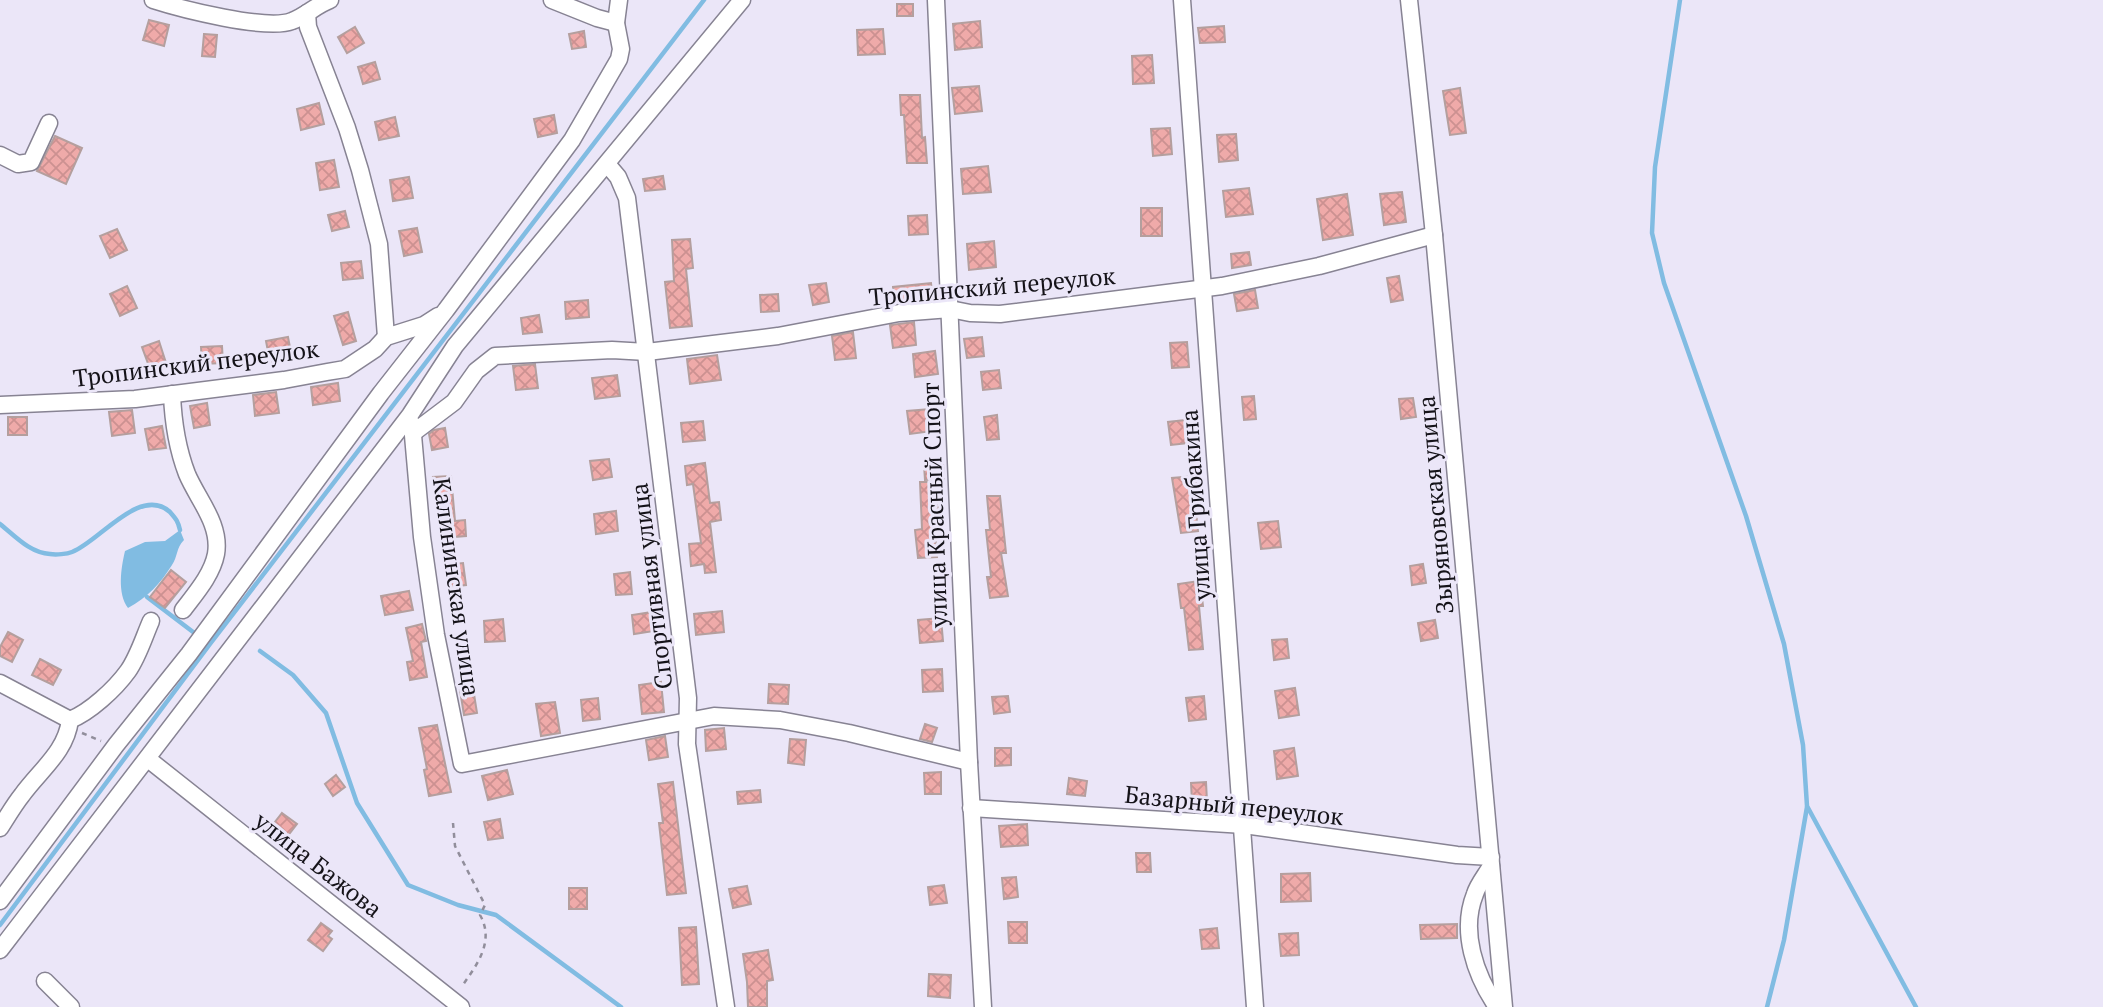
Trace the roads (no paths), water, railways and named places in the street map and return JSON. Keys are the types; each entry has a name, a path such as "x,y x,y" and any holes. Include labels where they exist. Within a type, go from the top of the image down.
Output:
{"street":[{"path":"153,0 176,7 273,25 291,22 330,0"},
{"path":"552,0 616,23"},
{"path":"0,901 116,745 189,654 572,140 619,59 621,49 616,23 619,0"},
{"path":"0,950 410,415 455,346 742,0"},
{"name":"улица Красный Спорт","path":"936,0 971,808 983,1007"},
{"name":"улица Грибакина","path":"1182,0 1244,825 1255,1007"},
{"name":"Зыряновская улица","path":"1409,0 1434,235 1504,1007"},
{"path":"307,13 308,27 350,138 376,232 386,337"},
{"path":"0,155 18,164 31,162 49,123"},
{"name":"Спортивная улица","path":"607,164 618,177 627,198 648,352 688,698 687,744 726,1007"},
{"name":"Тропинский переулок","path":"413,433 454,402 476,371 495,356 612,350 648,352 778,336 899,313 950,309 1000,314 1202,290 1319,266 1434,235"},
{"path":"386,337 424,325 446,310"},
{"path":"386,337 404,348 410,356"},
{"name":"Тропинский переулок","path":"0,405 89,402 284,380 345,369 375,349 386,337"},
{"path":"172,394 174,427 187,474 216,534 216,556 183,610"},
{"name":"Калининская улица","path":"410,415 422,537 436,635 462,764 688,721"},
{"path":"70,720 82,715 98,702 128,671 151,621"},
{"path":"0,683 70,720"},
{"path":"688,721 714,716 780,720 849,733 969,762"},
{"path":"0,828 21,795 61,748 68,736 70,720"},
{"name":"улица Бажова","path":"148,759 456,1003"},
{"name":"Базарный переулок","path":"971,808 1244,825 1491,861"},
{"path":"1491,861 1475,891 1469,911 1469,936 1475,967 1497,1007"},
{"path":"45,981 71,1007"}],"water":[{"path":"180,530 184,540 174,562 148,595 128,608 121,588 125,551 145,542 165,541"}],"waterway":[{"path":"0,925 210,644 704,0"},
{"path":"1680,0 1655,167 1652,233 1664,283 1746,516 1784,644 1803,745 1807,806 1916,1007"},
{"path":"0,524 36,551 55,554 70,553 120,518 146,505 158,506 170,512 180,530"},
{"path":"147,597 197,635"},
{"path":"260,651 293,675 326,713 357,803 408,885 458,905 496,915 621,1007"},
{"path":"1767,1007 1784,940 1807,807"}]}
